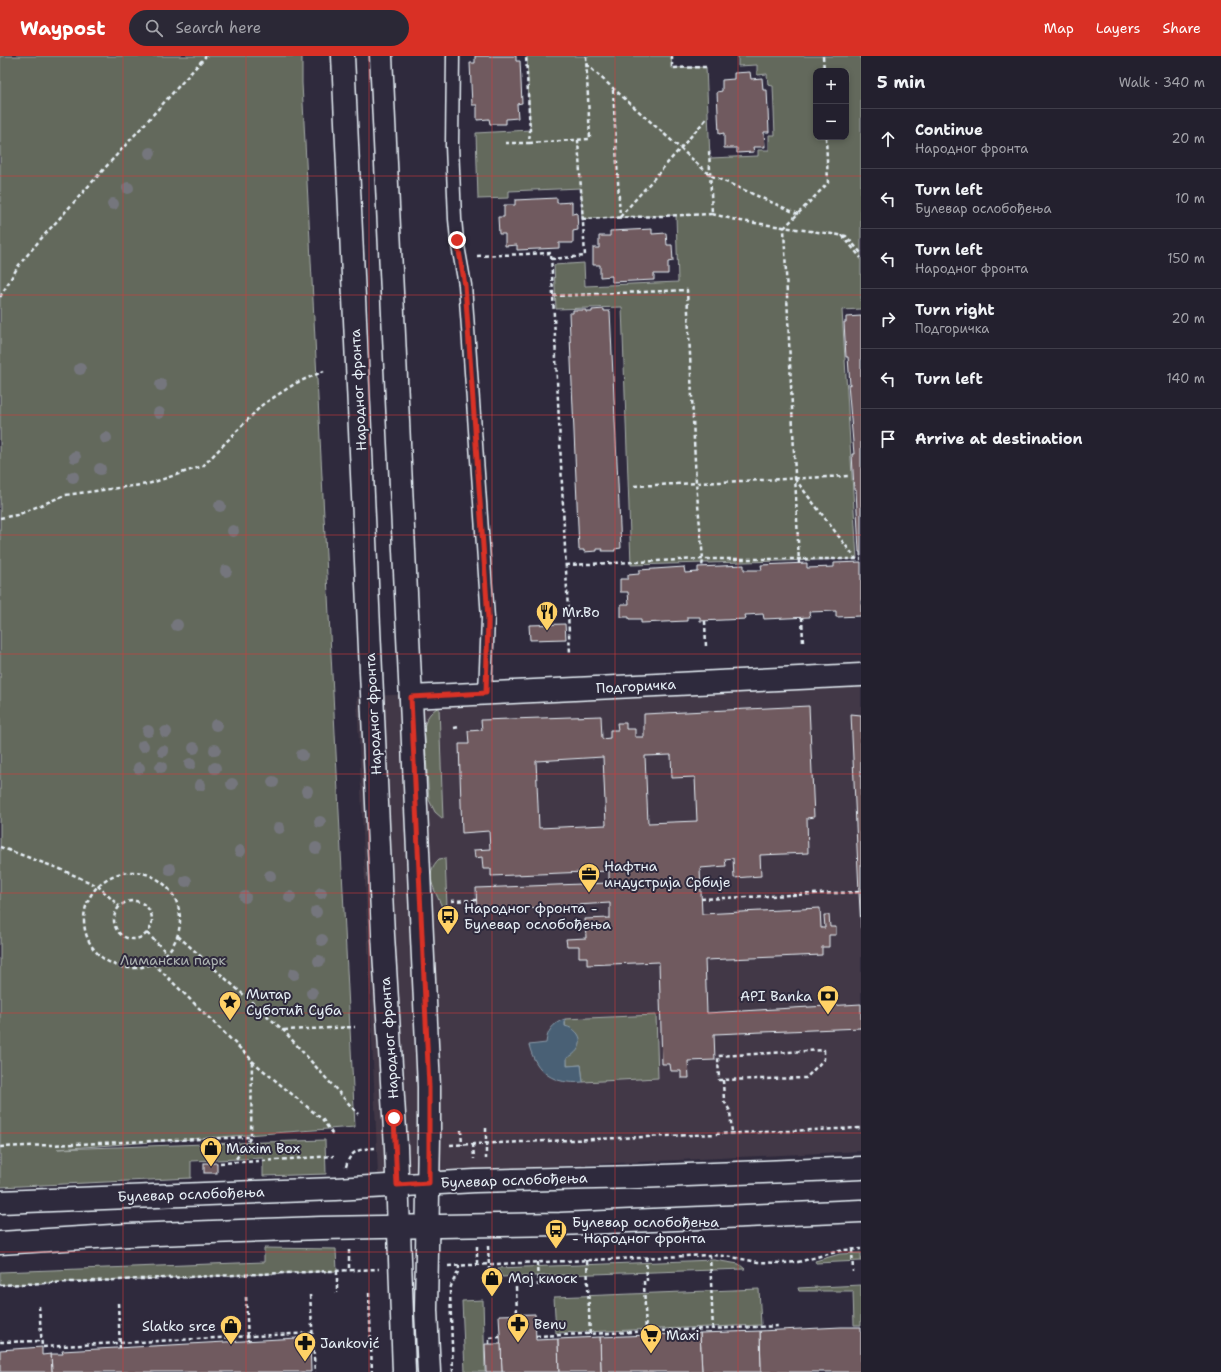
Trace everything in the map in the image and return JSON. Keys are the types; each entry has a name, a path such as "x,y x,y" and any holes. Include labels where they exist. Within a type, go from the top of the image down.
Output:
{"street":[{"name":"Народног фронта","path":"343,56 382,927 399,1227 404,1372"},
{"path":"381,56 429,1087 429,1183 426,1310 429,1372"},
{"name":"Подгоричка","path":"411,697 861,675"},
{"name":"Булевар ослобођења","path":"0,1202 319,1190 475,1181 637,1177 861,1168"},
{"path":"0,1243 128,1235 321,1228 560,1224 861,1211"}],"lane":[{"path":"453,56 452,145 455,219 465,285 488,618 486,693"}],"path":[{"path":"0,297 19,265 39,241 206,56"},
{"path":"526,56 530,131 529,143"},
{"path":"505,143 590,139 586,56"},
{"path":"672,56 672,68 706,67"},
{"path":"823,56 824,68"},
{"path":"586,64 710,175 798,214"},
{"path":"613,89 620,217"},
{"path":"620,217 708,117"},
{"path":"551,259 585,256 578,140"},
{"path":"799,562 784,228 828,183 826,140"},
{"path":"709,150 712,214"},
{"path":"582,219 712,214 741,221 846,236 861,253"},
{"path":"842,235 861,258"},
{"path":"473,256 551,253 570,654"},
{"path":"553,296 687,290 696,483 703,559 702,567"},
{"path":"0,518 17,515 65,495 148,484 203,466 262,405 296,383 324,371"},
{"path":"634,486 848,476"},
{"path":"795,479 857,559"},
{"path":"566,565 703,559 799,562 861,559"},
{"path":"802,617 803,643"},
{"path":"705,621 706,648"},
{"path":"454,728 459,727"},
{"path":"0,847 60,869 98,886 119,906"},
{"path":"133,872 146,873 168,887 180,910 180,923 178,936 167,953 153,964 138,968 124,968 110,963 98,954 89,942 84,927 85,913 89,898 98,886 108,878 120,873 133,872"},
{"path":"701,899 859,892"},
{"path":"451,901 476,900"},
{"path":"138,901 146,906 152,919 147,933 139,938 133,939 127,938 120,934 115,926 114,920 119,906 126,902 138,901"},
{"path":"147,933 167,953"},
{"path":"178,936 284,1030 358,1114"},
{"path":"153,964 252,1060 323,1120 333,1135"},
{"path":"284,1030 355,1026"},
{"path":"824,1050 824,1060 806,1078 723,1080 718,1080 718,1056 824,1050"},
{"path":"234,1162 251,1137 252,1060"},
{"path":"723,1080 724,1101 730,1111 732,1133"},
{"path":"461,1130 462,1145 861,1128"},
{"path":"0,1147 251,1137"},
{"path":"220,1162 334,1156"},
{"path":"852,1249 853,1272"},
{"path":"427,1267 710,1255 726,1256 758,1262 782,1263 798,1262 843,1250 861,1249"},
{"path":"710,1255 713,1331"},
{"path":"646,1257 647,1281"},
{"path":"587,1260 590,1336"},
{"path":"537,1262 538,1286"},
{"path":"453,1372 450,1291 452,1282 459,1272 459,1266"},
{"path":"0,1285 400,1268"},
{"path":"336,1271 337,1293"},
{"path":"644,1281 646,1333"},
{"path":"516,1287 517,1314"},
{"path":"369,1293 372,1372"},
{"path":"310,1295 315,1372"},
{"path":"246,1297 248,1341"},
{"path":"118,1303 120,1348"},
{"path":"39,1306 42,1347 312,1333"},
{"path":"536,1336 590,1336 713,1331 780,1326"},
{"path":"489,1344 489,1338 500,1338"},
{"path":"0,1342 41,1341"}],"shaded area":[{"path":"861,668 861,1151 378,1175 357,697"}],"green space":[{"name":"Лимански парк","path":"0,56 302,56 302,83 355,1127 57,1149 325,1140 326,1174 263,1176 263,1158 191,1161 191,1178 0,1187"},
{"path":"527,56 671,56 672,68 706,67 710,158 758,156 758,150 769,150 769,135 775,135 773,86 768,85 767,74 757,75 757,65 738,66 738,56 861,56 861,309 842,310 857,559 631,565 622,307 556,309 554,265 584,263 585,286 678,282 676,215 582,219 581,188 509,191 509,198 478,199 476,133 530,130"},
{"path":"439,707 443,819 435,812 429,800 424,727 429,715"},
{"path":"445,858 447,906 442,907 431,876 434,865 439,859"},
{"path":"656,1015 658,1078 583,1082 581,1065 567,1066 565,1019"},
{"path":"264,1248 336,1249 337,1271 0,1285 0,1272 264,1262"},
{"path":"861,1253 861,1261 816,1263 815,1261 840,1254"},
{"path":"714,1260 739,1264 745,1269 502,1277 498,1268"},
{"path":"861,1285 861,1325 854,1325 853,1291 799,1291 798,1288"},
{"path":"759,1289 761,1325 556,1333 554,1297"},
{"path":"483,1300 485,1372 465,1372 462,1301"}],"water":[{"path":"565,1019 565,1026 572,1028 576,1032 580,1041 580,1046 577,1050 573,1055 567,1058 567,1066 581,1065 583,1082 563,1081 548,1075 536,1063 529,1045 546,1043 551,1028"}],"building":[{"path":"475,56 516,56 516,61 520,61 522,103 517,104 518,118 506,119 506,124 490,124 489,119 477,120 477,105 472,105 470,63 475,63"},
{"path":"750,72 751,79 762,78 763,90 767,90 769,132 764,132 765,147 753,147 754,152 737,153 737,148 724,148 724,133 719,134 717,92 722,91 722,80 734,79 734,73"},
{"path":"557,198 557,203 572,202 572,214 577,213 578,230 573,231 573,243 559,243 559,248 517,250 517,245 505,246 505,234 499,234 498,217 504,217 504,205 515,205 515,200"},
{"path":"652,229 652,234 666,233 667,245 672,245 673,261 668,262 668,274 654,274 654,280 612,282 612,276 600,277 600,265 593,265 593,248 599,248 599,236 610,236 610,231"},
{"path":"604,309 604,311 610,311 621,548 615,549 615,551 602,551 603,549 597,549 597,551 584,552 584,550 579,550 569,313 573,313 573,310 586,310 586,312 592,312 592,310"},
{"path":"861,316 860,556 856,489 854,489 852,454 854,454 848,384 850,385 848,357 846,357 844,322 846,322 846,317"},
{"path":"861,562 861,616 836,617 836,611 809,612 810,617 764,619 763,614 745,615 746,619 700,621 700,617 687,617 687,621 641,623 641,619 621,617 621,604 629,604 628,592 620,592 620,579 628,579 628,575 639,574 639,570 684,567 685,573 698,572 698,567 744,565 744,570 762,570 761,565 807,563 807,568 834,567 834,563"},
{"path":"565,624 566,639 530,640 529,625"},
{"name":"Нафтна индустрија Србије","path":"809,706 814,817 807,818 808,853 760,855 761,876 734,878 733,858 725,859 726,866 700,868 702,914 820,908 821,928 825,928 824,915 829,915 830,927 836,927 836,935 829,935 829,947 822,947 822,955 705,960 707,1013 861,1004 861,1028 714,1034 715,1060 688,1061 689,1078 681,1078 681,1071 671,1071 670,1064 662,1064 659,962 587,965 587,957 579,957 579,946 567,946 566,939 586,938 585,919 610,918 610,903 477,911 476,888 609,883 609,871 491,876 491,869 483,869 482,857 475,858 474,850 490,849 489,831 462,833 459,744 469,744 468,731 482,730 481,720 601,716 602,739 610,738 610,730 618,730 617,723 626,723 626,729 635,729 635,737 644,737 644,714","holes":["671,755 672,778 695,777 697,821 648,823 645,756","603,757 606,825 539,828 536,761"]},
{"path":"851,714 861,715 861,928 859,892"},
{"name":"Maxim Box","path":"204,1163 217,1163 217,1173 204,1173"},
{"path":"535,1314 536,1340 558,1339 559,1372 502,1372 499,1315"},
{"path":"861,1327 861,1372 761,1372 760,1331"},
{"path":"760,1331 761,1372 702,1372 700,1333"},
{"name":"Maxi","path":"700,1333 702,1372 601,1372 600,1337"},
{"path":"600,1337 601,1372 559,1372 558,1339"},
{"path":"298,1338 298,1341 310,1341 311,1372 52,1372 51,1354 63,1354 62,1351"},
{"path":"485,1344 501,1344 502,1372 486,1372"},
{"path":"42,1347 42,1355 51,1354 52,1372 0,1372 0,1350"}],"place":[{"name":"Mr.Bo","path":"547,632"},
{"name":"Нафтна индустрија Србије","path":"589,894"},
{"name":"Народног фронта - Булевар ослобођења","path":"448,936"},
{"name":"API Banka","path":"828,1016"},
{"name":"Митар Суботић Суба","path":"230,1022"},
{"name":"Maxim Box","path":"211,1168"},
{"name":"Булевар ослобођења - Народног фронта","path":"556,1250"},
{"name":"Мој киоск","path":"492,1298"},
{"name":"Benu","path":"518,1344"},
{"name":"Slatko srce","path":"231,1346"},
{"name":"Maxi","path":"651,1354"},
{"name":"Janković","path":"305,1362"}],"route":[{"path":"394,1118 397,1185 429,1183 429,1087 411,697 486,693 488,618 465,285 457,240"}]}
